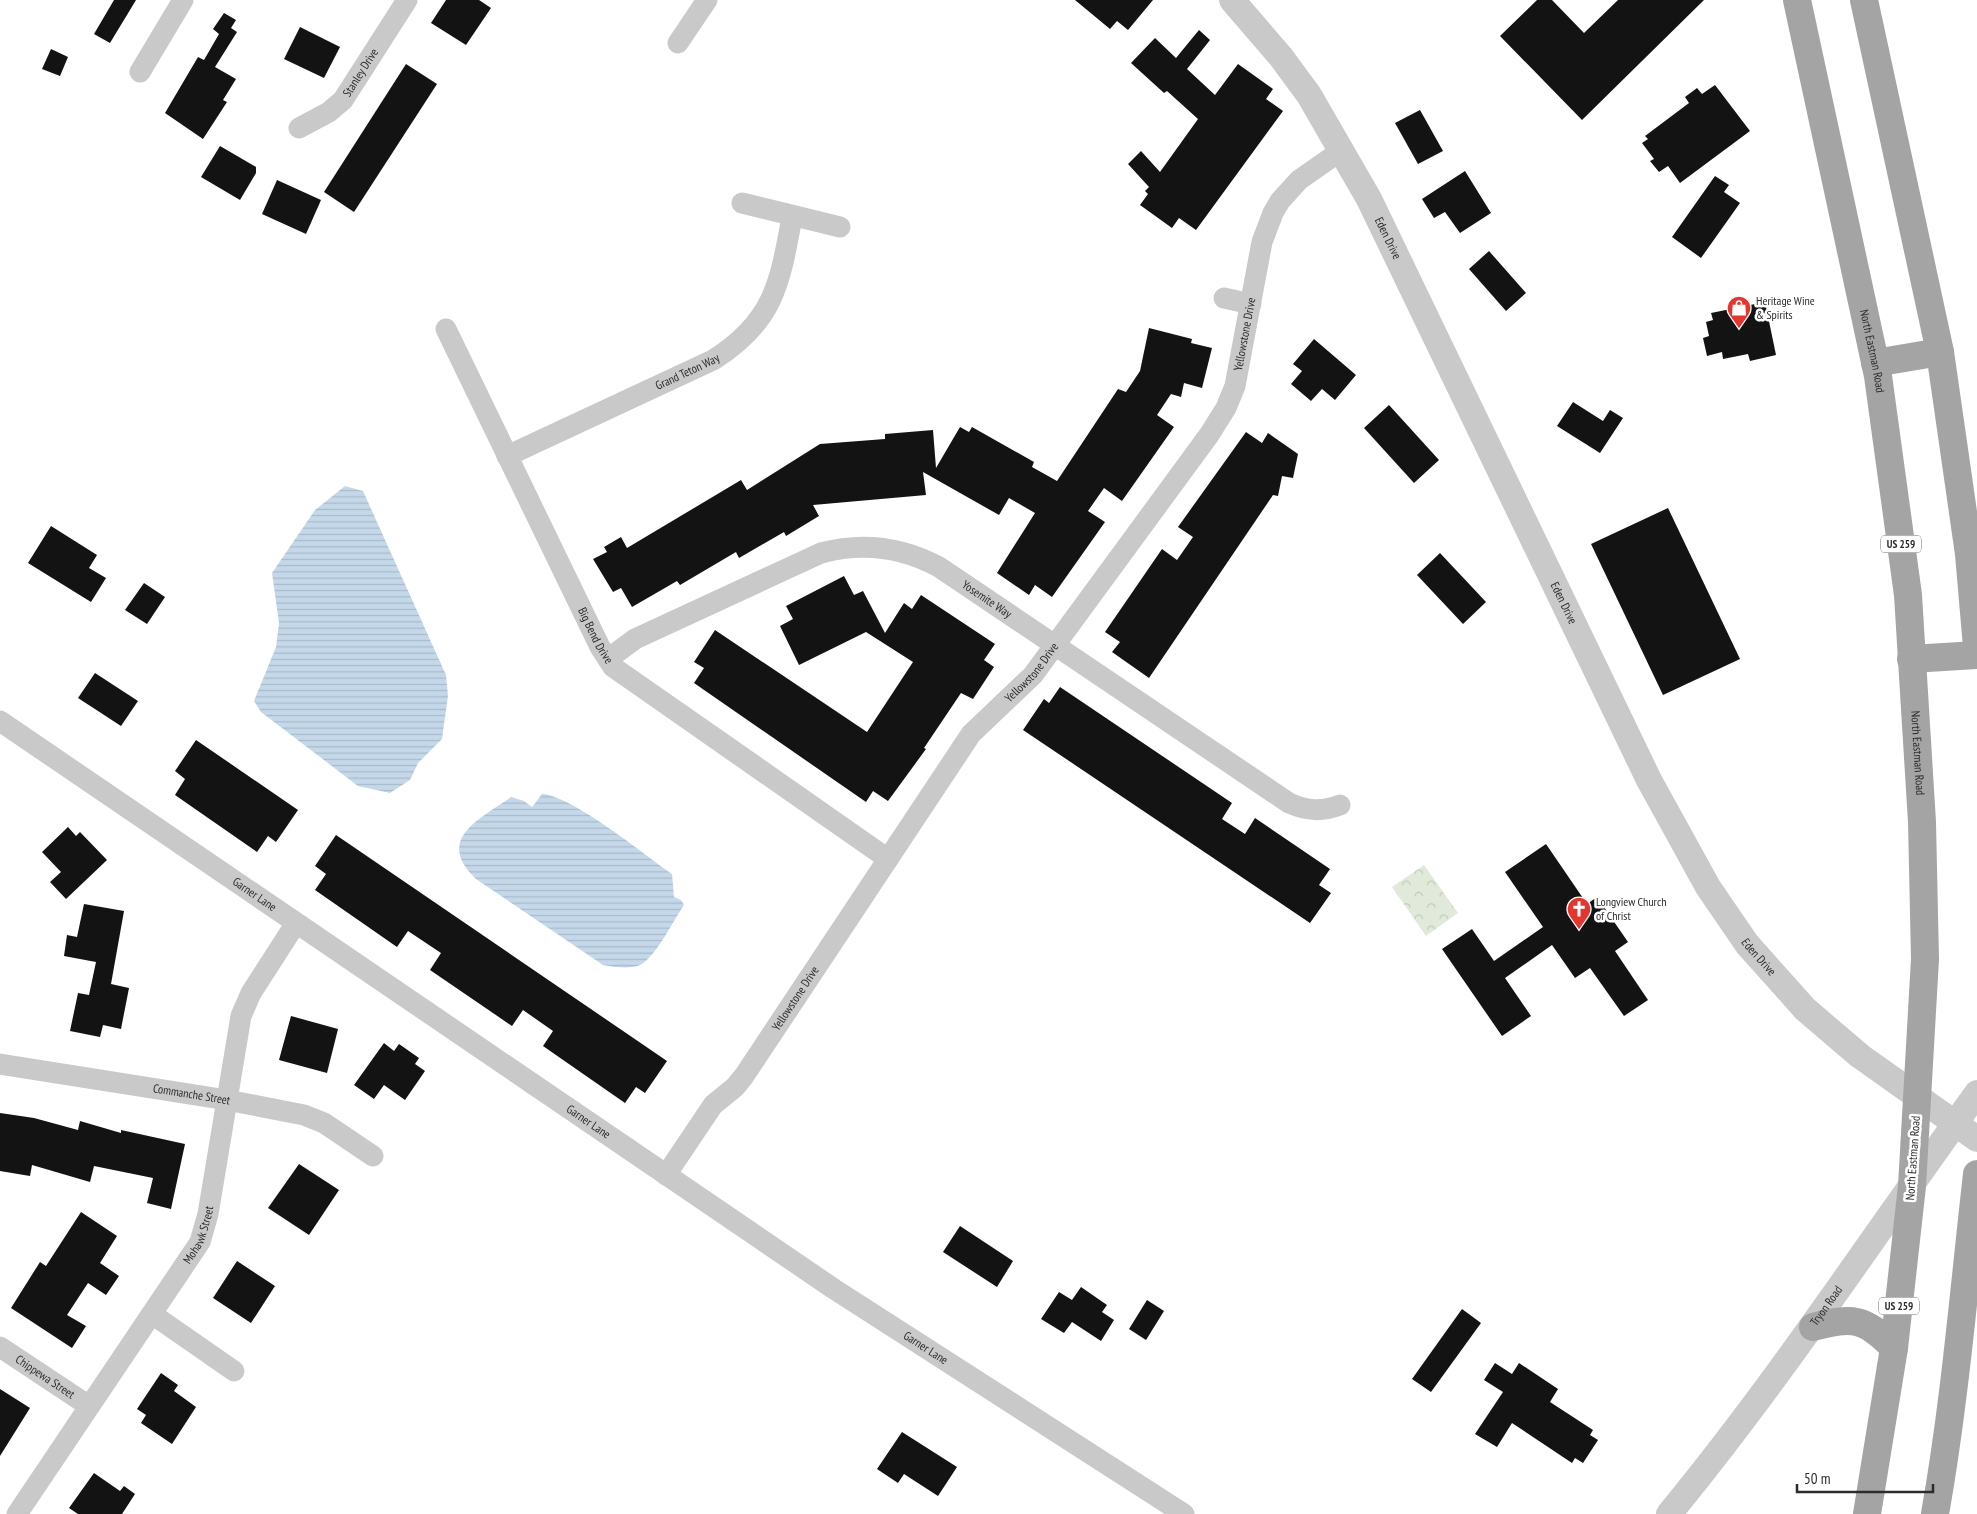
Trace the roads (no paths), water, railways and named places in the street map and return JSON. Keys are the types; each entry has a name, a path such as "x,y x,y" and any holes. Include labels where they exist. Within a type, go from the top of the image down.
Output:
{"main road":[{"name":"North Eastman Road","path":"1797,0 1875,363 1908,595 1922,822 1925,959 1912,1186 1894,1348 1867,1514"},
{"path":"1864,0 1940,352 1969,554 1977,647"},
{"path":"1875,363 1940,352"},
{"path":"1912,659 1977,656"},
{"path":"1935,1514 1948,1443 1977,1174"},
{"path":"1812,1327 1853,1320 1876,1331 1894,1348"}],"street":[{"path":"140,72 183,0"},
{"name":"Stanley Drive","path":"300,128 329,112 343,100 407,0"},
{"path":"678,43 707,0"},
{"name":"Eden Drive","path":"1232,0 1286,62 1326,122 1374,208 1649,780 1708,887 1735,928 1793,997 1844,1044 1977,1139"},
{"name":"Yellowstone Drive","path":"666,1175 713,1105 739,1082 971,734 1024,686 1204,443 1226,408 1235,386 1262,242 1273,213 1280,201 1300,180 1342,150"},
{"path":"742,203 792,217 840,227"},
{"name":"Grand Teton Way","path":"507,456 713,360 731,349 755,326 772,299 782,272 792,217"},
{"path":"1224,298 1251,304"},
{"name":"Big Bend Drive","path":"446,329 600,648 613,667 888,859"},
{"name":"Yosemite Way","path":"608,659 627,643 808,558 834,550 864,547 898,551 927,561 1289,804 1302,809 1317,811 1340,805"},
{"name":"Garner Lane","path":"0,721 834,1289 1184,1514"},
{"name":"Mohawk Street","path":"17,1514 194,1252 204,1230 242,1010 255,986 296,923"},
{"name":"Commanche Street","path":"0,1064 227,1100 310,1117 373,1156"},
{"name":"Tryon Road","path":"1669,1514 1738,1429 1977,1093"},
{"path":"152,1314 234,1371"},
{"name":"Chippewa Street","path":"0,1347 89,1406"}],"water":[{"path":"345,486 363,491 446,675 448,696 442,739 418,763 410,780 390,793 358,786 261,712 254,701 276,647 279,623 272,573 315,510"},
{"path":"542,794 571,804 589,815 672,874 674,897 681,900 684,905 659,945 642,964 628,967 603,965 476,879 464,865 459,852 460,841 475,822 511,797 524,801 532,807"}],"place":[{"name":"Heritage Wine & Spirits","path":"1739,329"},
{"name":"Longview Church of Christ","path":"1579,930"}]}
